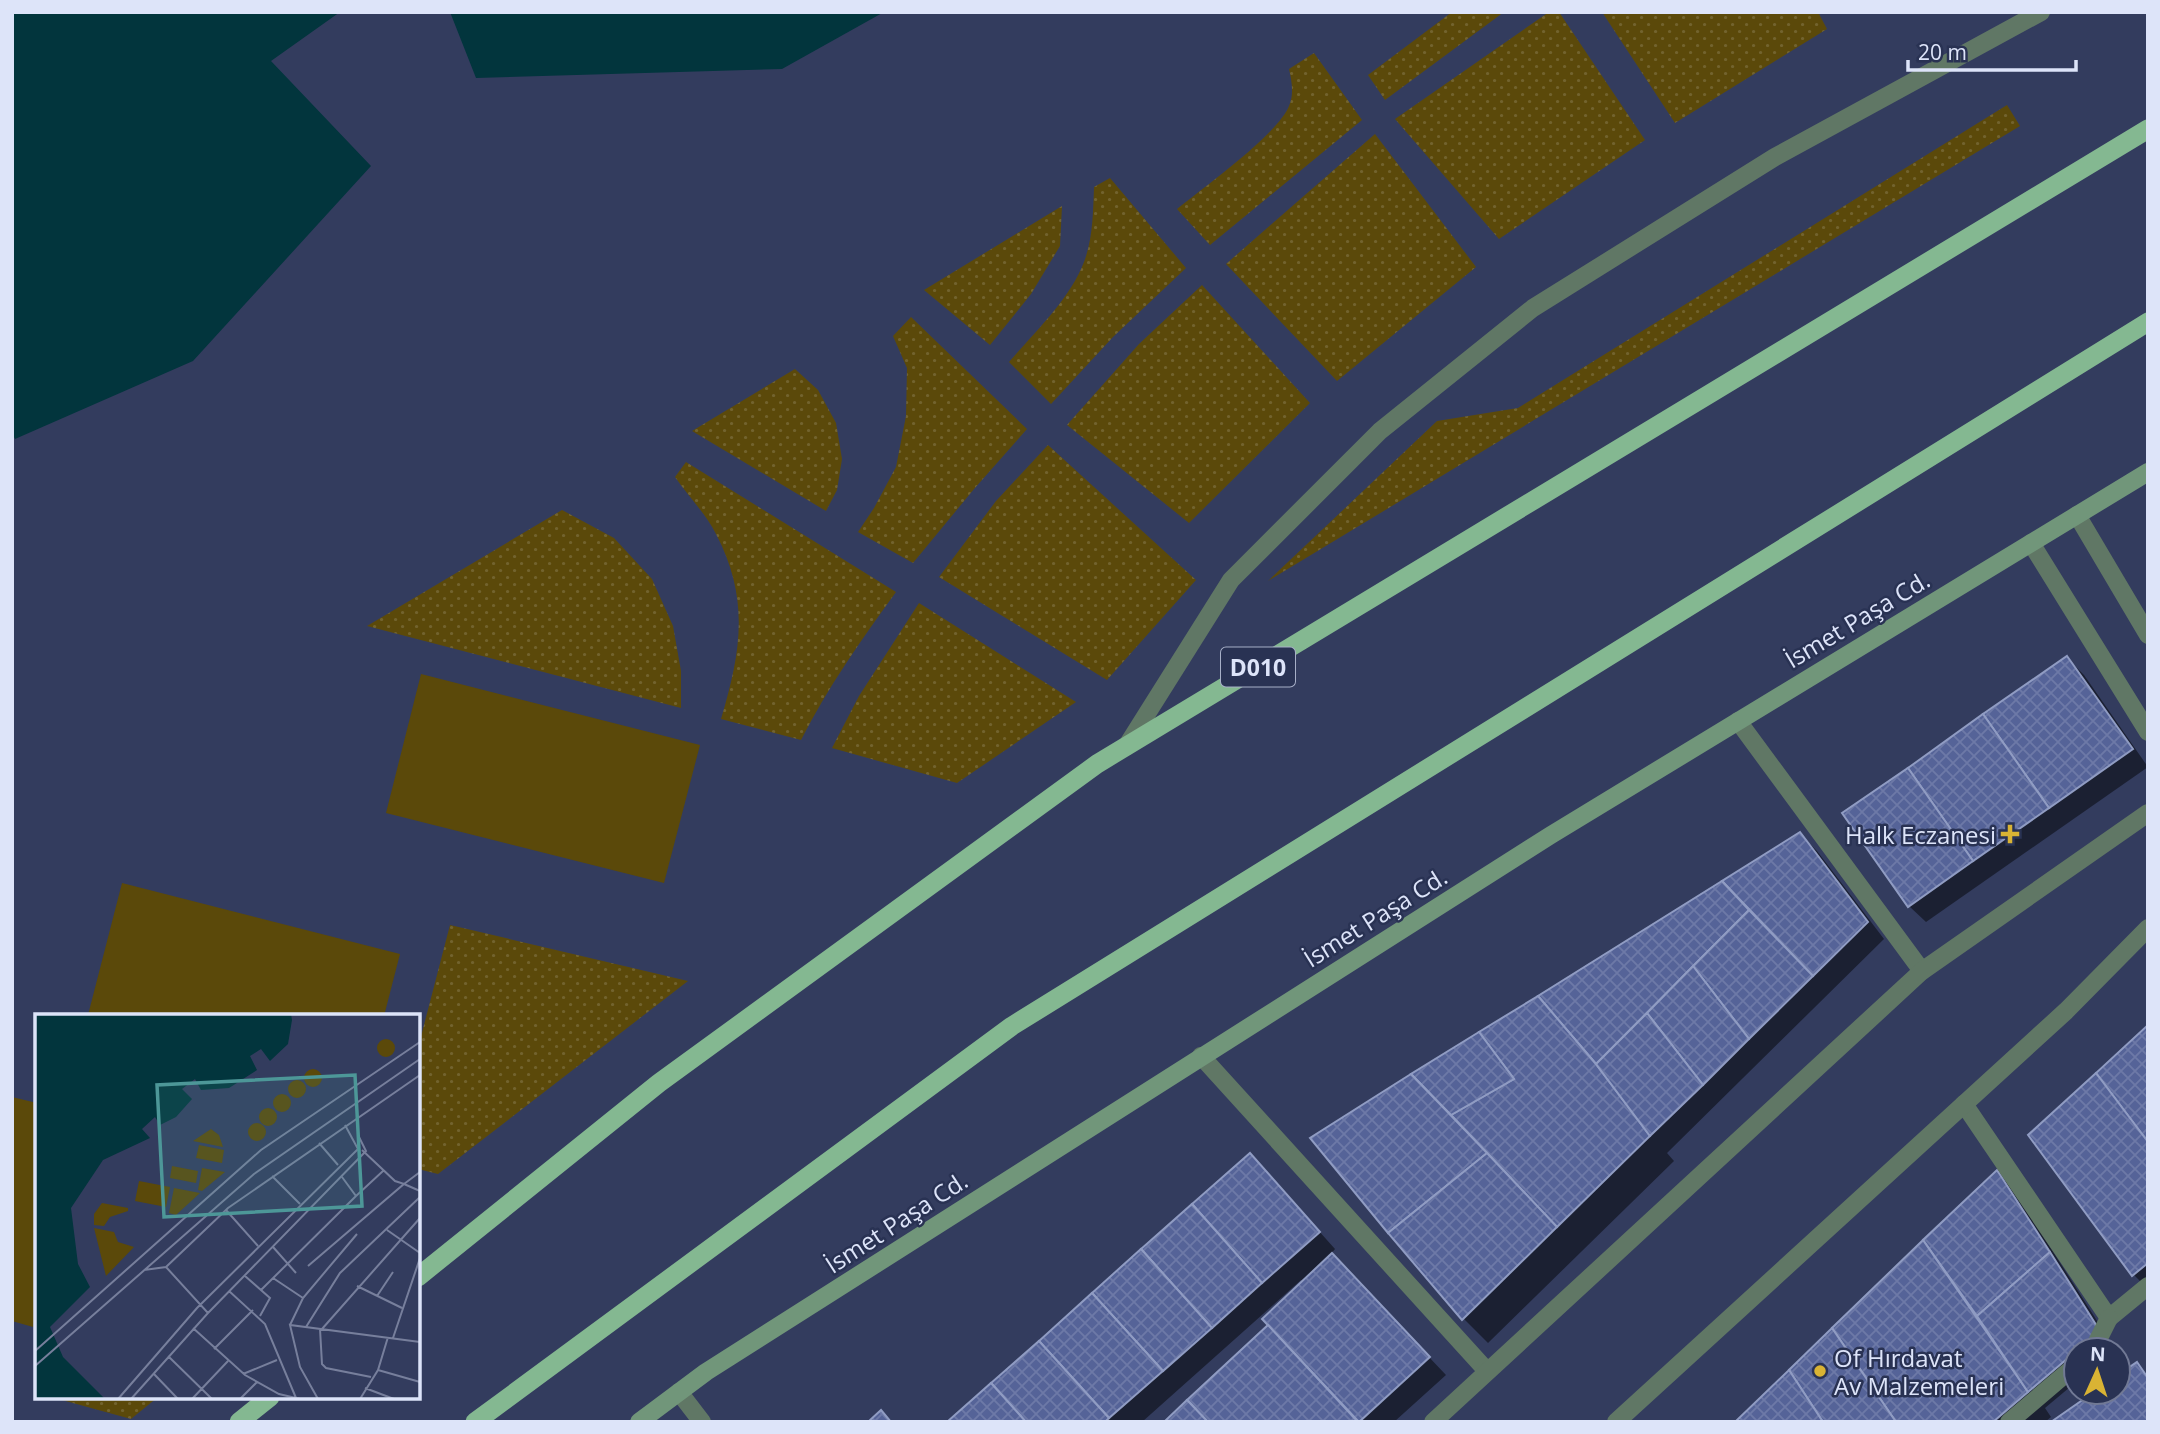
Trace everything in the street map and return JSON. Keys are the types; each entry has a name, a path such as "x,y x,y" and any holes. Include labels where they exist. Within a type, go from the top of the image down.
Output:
{"highway":[{"name":"D010","path":"420,1275 659,1083 1097,764 2148,129"},
{"path":"475,1422 1012,1026 2148,322"},
{"path":"239,1422 268,1399"}],"main road":[{"name":"İsmet Paşa Cd.","path":"639,1422 706,1372 1551,835 2148,472"}],"street":[{"path":"1126,747 1231,580 1380,431 1533,308 1775,157 2041,12"},
{"path":"2077,515 2148,635"},
{"path":"2031,543 2148,732"},
{"path":"1738,720 1922,971"},
{"path":"1433,1422 1922,971 2148,813"},
{"path":"1616,1422 2066,1011 2148,928"},
{"path":"1201,1056 1488,1371"},
{"path":"1964,1104 2109,1318"},
{"path":"2100,1336 2109,1318 2148,1286"},
{"path":"2009,1422 2062,1377"},
{"path":"679,1392 702,1422"}],"shaded area":[{"path":"12,12 340,12 271,61 371,166 193,361 15,439 12,433"},
{"path":"450,12 884,12 782,69 476,78"},
{"path":"1452,12 1504,12 1385,100 1368,75"},
{"path":"1549,12 1559,12 1645,140 1499,239 1395,119"},
{"path":"1602,12 1818,12 1827,29 1675,123"},
{"path":"1314,53 1362,120 1210,245 1177,209 1271,131 1291,102 1289,69"},
{"path":"2007,105 2020,126 1268,581 1437,421 1518,408"},
{"path":"1375,134 1476,267 1337,381 1226,264"},
{"path":"1110,178 1186,268 1113,337 1051,404 1009,362 1051,315 1078,276 1089,244 1094,187"},
{"path":"1062,206 1060,246 1031,294 990,345 924,290"},
{"path":"1202,285 1310,403 1189,523 1067,425 1139,344"},
{"path":"911,317 1027,429 913,563 858,532 896,467 906,416 907,368 893,336"},
{"path":"795,369 818,390 836,423 842,459 837,490 826,511 692,431"},
{"path":"1048,445 1196,580 1107,680 939,577 996,501"},
{"path":"686,462 896,592 822,701 801,740 721,719 737,648 738,603 727,558 716,534 675,477"},
{"path":"562,510 614,538 652,579 673,626 681,671 681,708 367,626"},
{"path":"919,603 1076,702 957,783 832,748 859,696"},
{"path":"421,674 700,745 664,883 386,813"},
{"path":"122,883 400,954 385,1014 88,1014"},
{"path":"450,925 688,981 438,1174 420,1170 420,1040"},
{"path":"12,1097 35,1103 35,1318 33,1327 12,1321"},
{"path":"62,1399 156,1399 131,1419"}],"building":[{"path":"2067,656 2133,749 2049,808 1983,714"},
{"path":"1983,714 2049,808 1973,861 1908,768"},
{"path":"1908,768 1973,861 1908,907 1842,813"},
{"path":"1800,832 1868,922 1813,976 1722,881"},
{"path":"1722,881 1749,910 1596,1064 1538,996"},
{"path":"1749,910 1813,976 1749,1039 1693,966"},
{"path":"1693,966 1749,1039 1703,1085 1647,1013"},
{"path":"1538,996 1596,1064 1650,1136 1557,1227 1451,1115 1514,1079 1479,1032"},
{"path":"1647,1013 1703,1085 1650,1136 1596,1064"},
{"path":"2148,1025 2148,1142 2096,1073"},
{"path":"1479,1032 1514,1079 1451,1115 1411,1074"},
{"path":"2096,1073 2148,1142 2148,1263 2132,1276 2028,1135"},
{"path":"1411,1074 1487,1153 1388,1233 1310,1138"},
{"path":"1250,1153 1320,1232 1262,1283 1192,1204"},
{"path":"1487,1153 1557,1227 1462,1320 1388,1233"},
{"path":"1997,1170 2050,1252 1977,1316 1923,1240"},
{"path":"1192,1204 1262,1283 1212,1328 1141,1249"},
{"path":"1923,1240 2028,1392 1993,1422 1896,1422 1832,1328"},
{"path":"1141,1249 1212,1328 1163,1371 1092,1293"},
{"path":"2050,1252 2100,1331 2094,1336 2062,1336 2062,1363 2028,1392 1977,1316"},
{"path":"1332,1253 1430,1357 1359,1422 1262,1319"},
{"path":"1092,1293 1163,1371 1109,1418 1039,1341"},
{"path":"1268,1325 1358,1422 1208,1422 1187,1400"},
{"path":"1832,1328 1896,1422 1823,1422 1789,1370"},
{"path":"1039,1341 1109,1418 1105,1422 1026,1422 991,1383"},
{"path":"2137,1362 2148,1378 2148,1422 2051,1422 2074,1406 2132,1406 2132,1365"},
{"path":"1789,1370 1823,1422 1735,1422"},
{"path":"991,1383 1026,1422 947,1422"},
{"path":"1187,1400 1208,1422 1164,1422"},
{"path":"881,1410 891,1422 868,1422"}],"place":[{"name":"Halk Eczanesi","path":"2010,834"},
{"name":"Of Hırdavat Av Malzemeleri","path":"1820,1371"}]}
